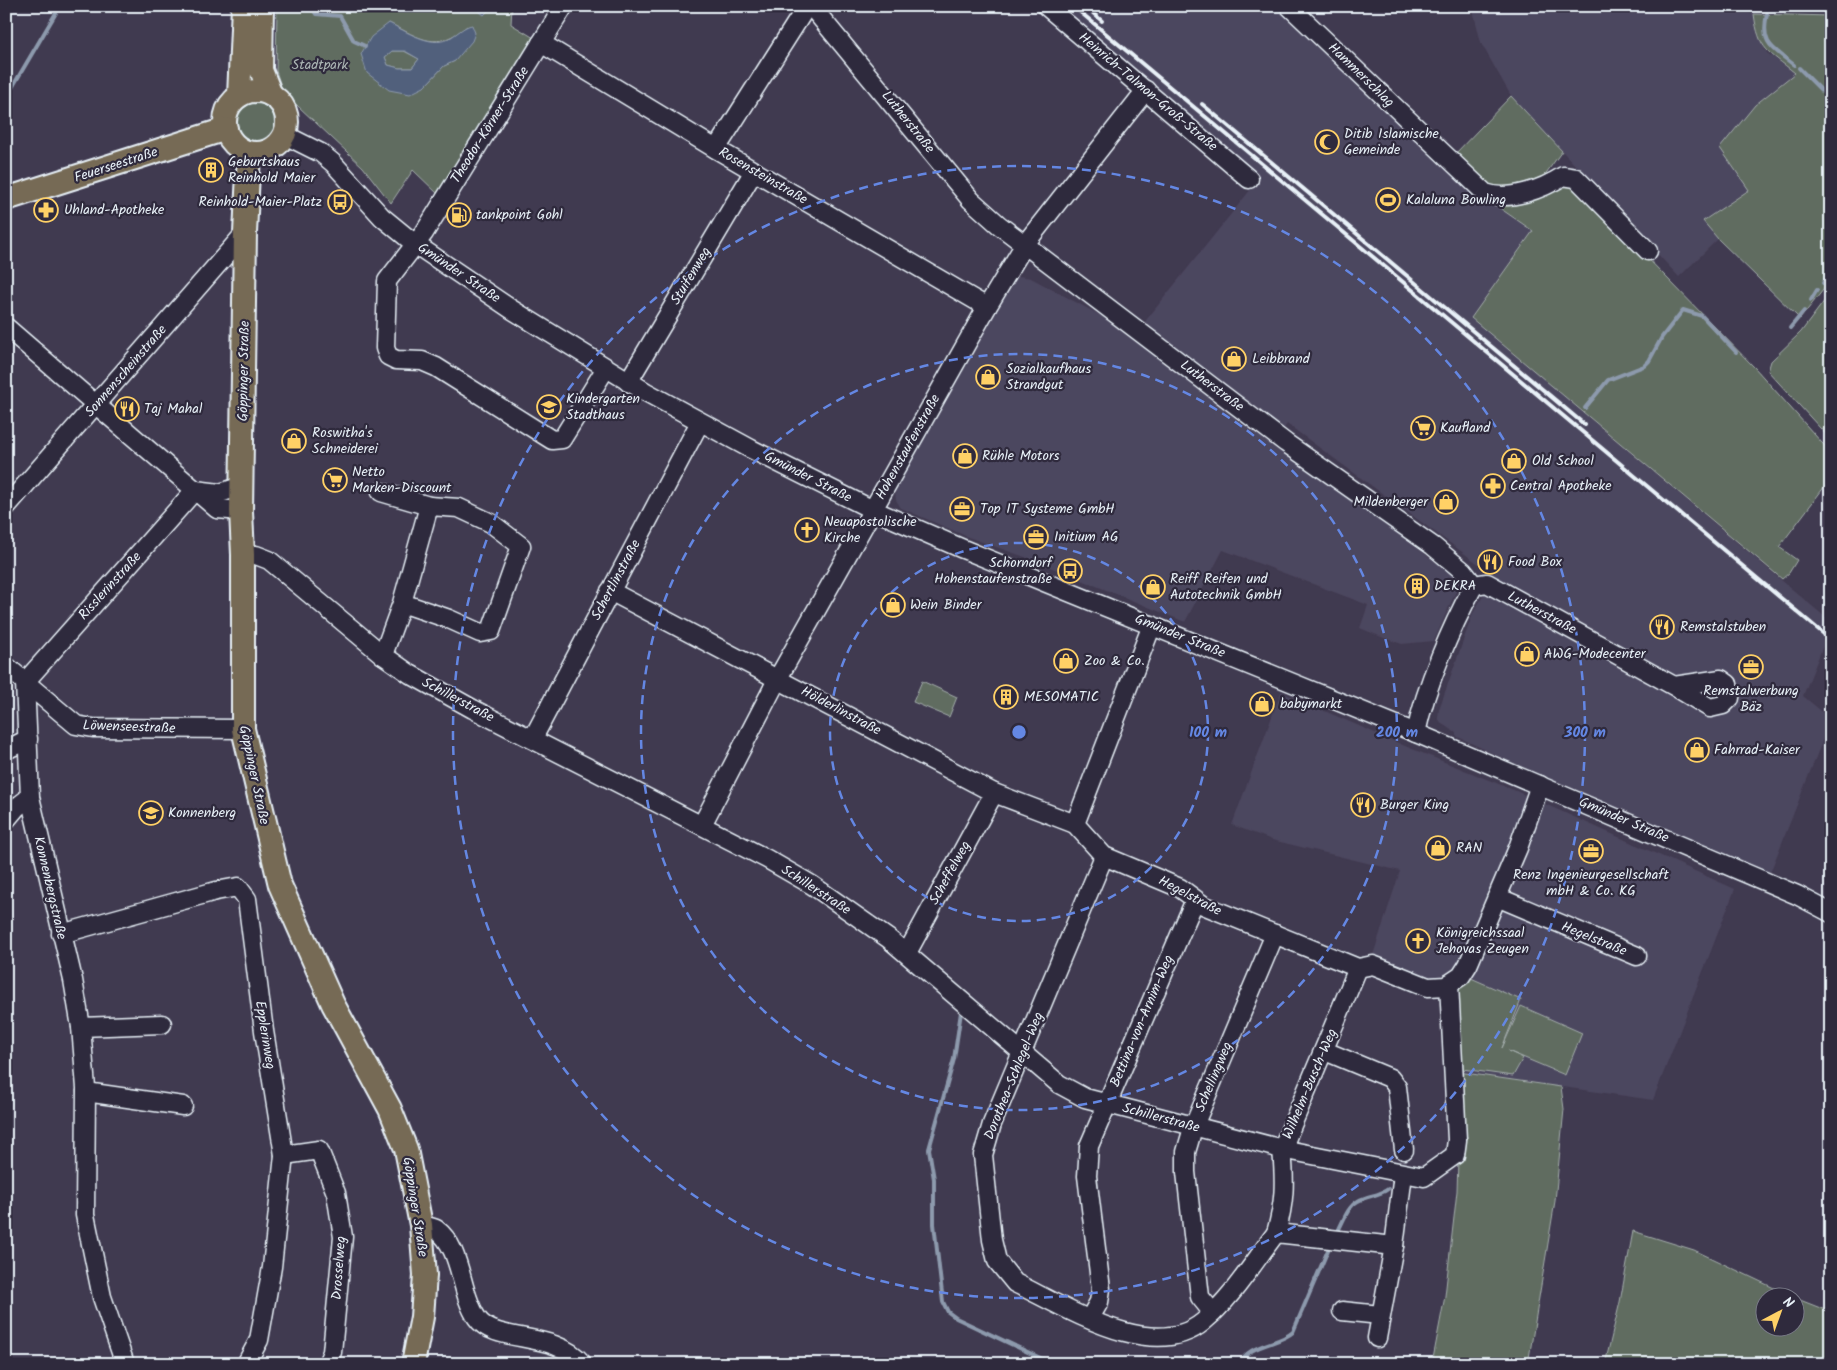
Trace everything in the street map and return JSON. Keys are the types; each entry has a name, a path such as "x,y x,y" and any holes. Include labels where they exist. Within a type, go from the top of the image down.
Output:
{"main road":[{"path":"239,96 243,6"},
{"path":"262,6 262,70 271,95 284,108 288,126 285,135 273,149 264,152 249,152 236,146 226,129 227,110 239,96 255,91 271,95"},
{"name":"Feuerseestraße","path":"6,199 226,129"},
{"name":"Göppinger Straße","path":"249,152 244,233 242,486 240,511 243,555 243,729 276,873 332,1004 390,1109 406,1148 421,1225 425,1274 422,1317 413,1364"}],"street":[{"name":"Theodor-Körner-Straße","path":"564,6 415,244 387,282 385,348 388,356 396,360 422,361 436,367 552,440 562,439 606,368"},
{"path":"716,149 807,6"},
{"name":"Lutherstraße","path":"812,6 971,200 998,225 1286,443 1433,546 1463,570 1474,585 1487,584 1674,686"},
{"name":"Heinrich-Talmon-Groß-Straße","path":"1046,6 1249,178"},
{"name":"Hammerschlag","path":"1289,6 1485,193 1495,196 1513,194 1548,185 1563,176 1576,178 1648,251"},
{"name":"Rosensteinstraße","path":"542,43 716,149 987,307"},
{"name":"Hohenstaufenstraße","path":"702,825 778,678 987,307 1025,244 1146,90"},
{"name":"Gmünder Straße","path":"285,135 307,145 333,162 382,217 415,244 511,309 628,382 700,422 873,510 963,549 1540,784 1761,879 1831,913"},
{"name":"Stuifenweg","path":"628,382 754,171"},
{"name":"Sonnenscheinstraße","path":"6,507 96,406 244,233"},
{"path":"6,327 217,509 240,511"},
{"name":"Schertlinstraße","path":"533,738 700,422"},
{"path":"195,490 220,493 242,486"},
{"name":"Risslerinstraße","path":"25,682 195,490"},
{"path":"381,492 429,506 460,508 491,523 521,546 491,631 480,633 448,619 402,603"},
{"path":"383,655 402,603 429,506"},
{"name":"Schillerstraße","path":"243,555 256,555 269,560 383,655 410,674 473,709 702,825 812,885 906,953 1022,1053 1073,1092 1107,1104 1193,1128 1282,1149 1424,1177 1455,1155 1457,1130 1449,984"},
{"path":"1416,732 1422,709 1456,621 1474,585"},
{"name":"Hölderlinstraße","path":"610,591 994,793 1075,824"},
{"path":"1075,824 1152,625"},
{"name":"Löwenseestraße","path":"6,666 76,725 93,728 243,729"},
{"name":"Konnenbergstraße","path":"25,682 30,797 73,980 81,1026 86,1092 85,1215 102,1297 125,1364"},
{"path":"6,750 28,739"},
{"path":"1449,984 1461,976 1468,965 1497,897 1540,784"},
{"name":"Scheffelweg","path":"906,953 994,793"},
{"path":"6,820 17,806 30,797"},
{"name":"Hegelstraße","path":"1075,824 1104,856 1180,888 1203,906 1358,968 1373,965 1428,987 1449,984"},
{"name":"Dorothea-Schlegel-Weg","path":"1104,856 992,1124 983,1155 992,1240 997,1261 1015,1283 1124,1333 1155,1339 1189,1330 1202,1323 1213,1313 1276,1233"},
{"name":"Epplerinweg","path":"61,934 152,907 238,887 247,899 264,1031 284,1155 272,1267 259,1340 246,1364"},
{"name":"Hegelstraße","path":"1497,897 1637,956"},
{"name":"Bettina-von-Arnim-Weg","path":"1090,1318 1099,1302 1101,1289 1086,1160 1089,1146 1194,900"},
{"name":"Schellingweg","path":"1213,1313 1200,1297 1186,1172 1186,1152 1193,1128 1275,934"},
{"name":"Wilhelm-Busch-Weg","path":"1276,1233 1284,1206 1285,1181 1282,1149 1325,1051 1358,968"},
{"path":"81,1026 162,1024"},
{"path":"1325,1051 1390,1078 1397,1087 1404,1150"},
{"path":"86,1092 183,1106"},
{"name":"Drosselweg","path":"284,1155 319,1150 336,1194 343,1237 332,1352 328,1364"},
{"path":"1377,1338 1394,1246 1403,1174"},
{"path":"421,1225 435,1229 452,1249 477,1319 490,1329 546,1341 566,1349 582,1364"},
{"path":"1276,1233 1394,1246"},
{"path":"1342,1311 1380,1316"}],"shaded area":[{"path":"1062,6 1286,6 1488,200 1533,231 1471,318 1831,622 1831,652 1823,646 1803,696 1831,719 1770,873 1511,762 1456,736 1456,733 1442,724 1438,718 1439,709 1473,613 1495,576 1287,424 1274,443 1452,574 1456,581 1456,591 1434,641 1402,644 1360,628 1368,605 1223,550 1185,622 1025,557 968,537 901,508 896,500 895,489 1009,281 1019,276 1031,278 1135,334 1259,179"},
{"path":"1472,6 1697,6 1754,14 1757,34 1767,53 1795,73 1755,105 1749,190 1703,221 1718,239 1679,277 1511,96 1481,43"},
{"path":"1281,692 1405,746 1516,791 1735,889 1653,1100 1458,1072 1443,999 1373,955 1400,871 1272,840 1232,825"}],"green space":[{"name":"Stadtpark","path":"277,6 476,6 476,9 512,6 511,24 534,38 439,195 413,170 391,203 363,167 283,92 276,71","holes":["389,23 420,38 437,41 446,39 467,26 455,61 444,66 424,87 361,54"]},
{"path":"1754,14 1831,16 1831,280 1800,319 1718,239 1703,221 1749,190 1720,148 1755,105 1795,73 1766,49 1759,36"},
{"path":"392,51 404,51 419,59 412,68 399,68 388,65 385,57"},
{"path":"1511,96 1562,151 1539,183 1513,188 1490,188 1453,156"},
{"path":"261,99 269,102 275,108 278,120 275,132 269,138 253,141 245,138 239,132 236,116 239,108 245,102"},
{"path":"1563,186 1577,186 1755,368 1831,453 1831,478 1779,547 1797,560 1789,573 1782,579 1471,318 1533,231 1488,200"},
{"path":"1831,292 1831,440 1768,371 1771,361 1801,332"},
{"path":"922,681 957,697 949,717 913,702"},
{"path":"1471,978 1521,1000 1502,1048 1521,1006 1582,1033 1565,1075 1508,1051 1523,1058 1513,1076 1455,1068 1457,989"},
{"path":"1458,1072 1561,1087 1564,1109 1555,1201 1528,1364 1432,1364 1445,1296 1457,1191 1458,1161 1465,1152 1467,1137 1459,1115"},
{"path":"1633,1231 1694,1250 1774,1288 1754,1288 1754,1338 1804,1338 1804,1302 1828,1311 1831,1307 1831,1364 1605,1364 1620,1302"}],"water":[{"path":"476,6 493,6 484,15 476,9"},
{"path":"389,23 410,34 434,41 448,39 472,25 475,33 472,41 455,61 444,66 424,87 410,94 389,90 367,73 361,54 371,37","holes":["392,51 405,51 419,59 412,68 399,68 388,65 385,57"]}],"waterway":[{"path":"6,98 60,6"},
{"path":"311,6 316,14 340,16 354,41 365,46"},
{"path":"1767,14 1765,33 1770,45 1794,65"},
{"path":"1799,68 1831,100"},
{"path":"1823,283 1831,273"},
{"path":"1811,300 1817,290"},
{"path":"1585,408 1608,380 1644,366 1649,361 1662,337 1683,310 1702,316 1736,352"},
{"path":"1790,328 1804,311"},
{"path":"961,1012 954,1059 929,1149 934,1179 934,1224 943,1302 948,1312 956,1318 1053,1364"},
{"path":"1338,1231 1354,1203 1388,1189"},
{"path":"1240,1364 1249,1352 1280,1340 1293,1332 1328,1250"}],"railway":[{"path":"1073,6 1831,640"},
{"path":"1085,6 1102,21"},
{"path":"1202,104 1585,425"}],"place":[{"name":"Ditib Islamische Gemeinde","path":"1327,142"},
{"name":"Geburtshaus Reinhold Maier","path":"211,170"},
{"name":"Kalaluna Bowling","path":"1388,200"},
{"name":"Reinhold-Maier-Platz","path":"340,202"},
{"name":"Uhland-Apotheke","path":"46,210"},
{"name":"tankpoint Gohl","path":"459,215"},
{"name":"Leibbrand","path":"1234,359"},
{"name":"Sozialkaufhaus Strandgut","path":"988,377"},
{"name":"Kindergarten Stadthaus","path":"549,407"},
{"name":"Taj Mahal","path":"127,409"},
{"name":"Kaufland","path":"1423,428"},
{"name":"Roswitha's Schneiderei","path":"294,441"},
{"name":"Rühle Motors","path":"965,456"},
{"name":"Old School","path":"1514,461"},
{"name":"Netto Marken-Discount","path":"335,480"},
{"name":"Central Apotheke","path":"1493,486"},
{"name":"Mildenberger","path":"1446,502"},
{"name":"Top IT Systeme GmbH","path":"962,509"},
{"name":"Neuapostolische Kirche","path":"807,530"},
{"name":"Initium AG","path":"1036,537"},
{"name":"Food Box","path":"1490,562"},
{"name":"Schorndorf Hohenstaufenstraße","path":"1070,571"},
{"name":"DEKRA","path":"1417,586"},
{"name":"Reiff Reifen und Autotechnik GmbH","path":"1153,587"},
{"name":"Wein Binder","path":"893,605"},
{"name":"Remstalstuben","path":"1662,627"},
{"name":"AWG-Modecenter","path":"1527,654"},
{"name":"Zoo & Co.","path":"1066,661"},
{"name":"Remstalwerbung Bäz","path":"1751,667"},
{"name":"MESOMATIC","path":"1006,697"},
{"name":"babymarkt","path":"1262,704"},
{"name":"Fahrrad-Kaiser","path":"1697,750"},
{"name":"Burger King","path":"1363,805"},
{"name":"Konnenberg","path":"151,813"},
{"name":"RAN","path":"1438,848"},
{"name":"Renz Ingenieurgesellschaft mbH & Co. KG","path":"1591,851"},
{"name":"Königreichssaal Jehovas Zeugen","path":"1418,941"}]}
